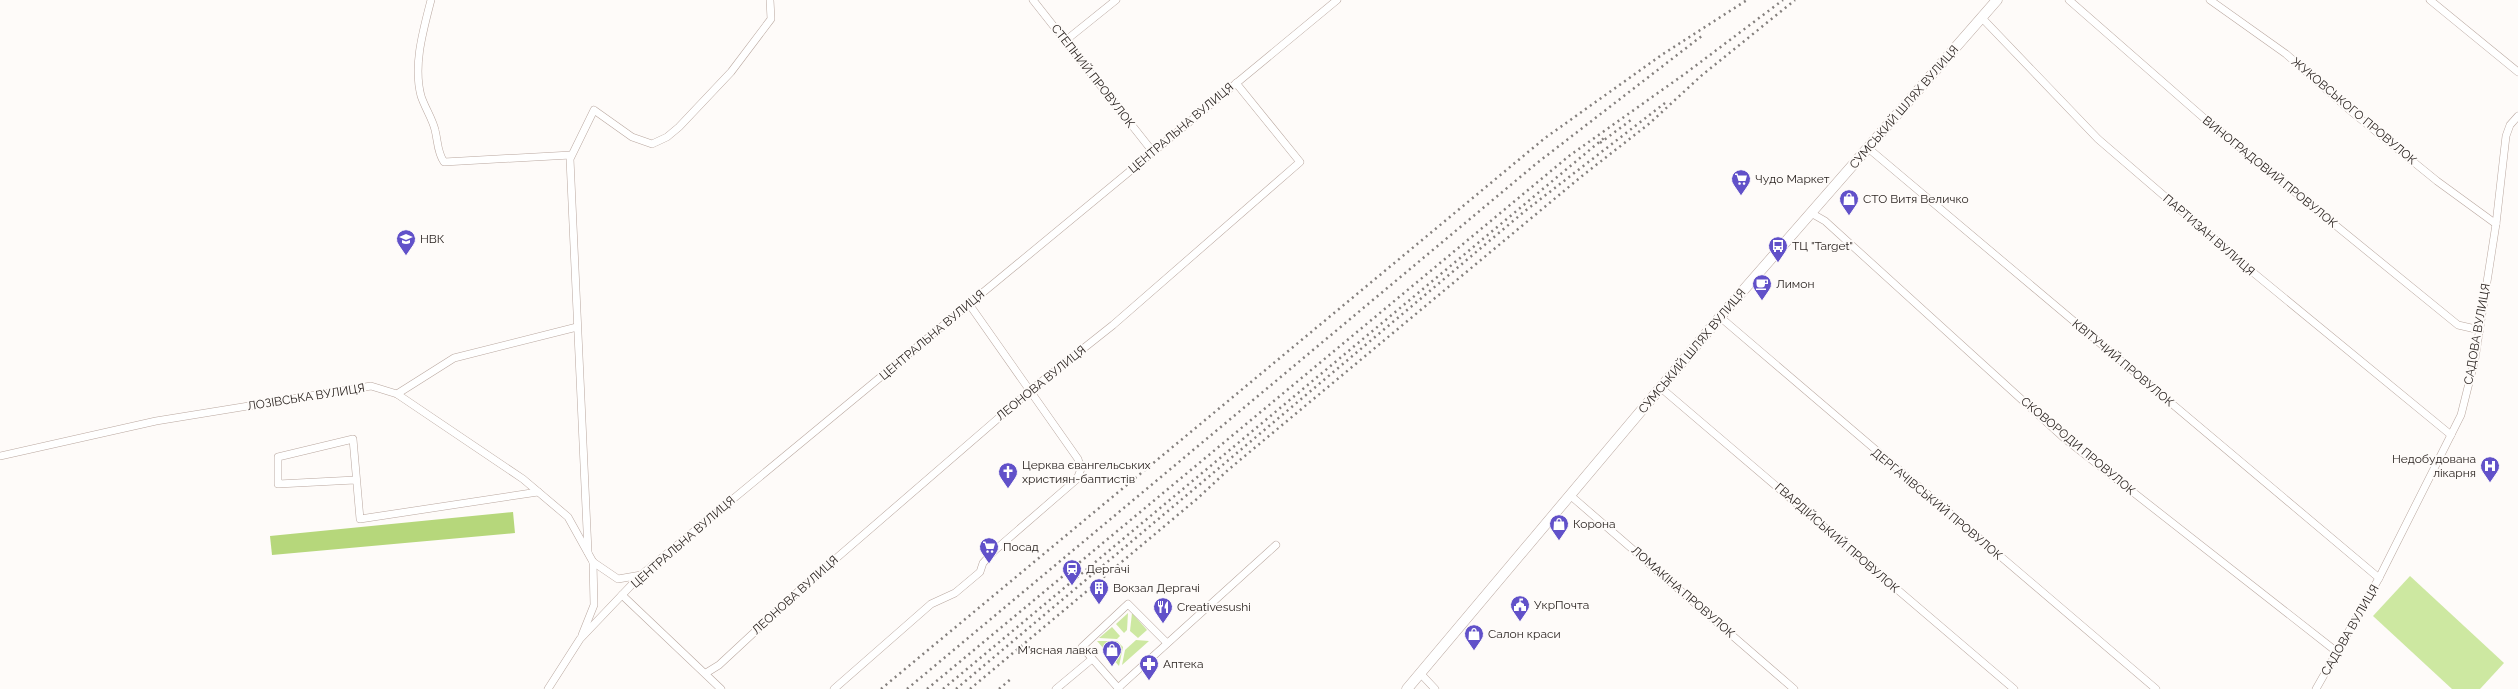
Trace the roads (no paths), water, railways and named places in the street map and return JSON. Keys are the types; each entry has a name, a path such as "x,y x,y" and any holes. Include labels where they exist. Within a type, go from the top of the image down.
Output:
{"main road":[{"name":"СУМСЬКИЙ ШЛЯХ ВУЛИЦЯ","path":"1407,689 1571,496 1720,317 1997,0"}],"street":[{"path":"430,0 419,48 419,74 421,94 427,114 435,128 439,155 444,162 571,155"},
{"path":"588,554 577,327 571,155 594,110 632,137 652,144 667,137 679,127 731,72 771,19 770,0"},
{"name":"СТЕПНИЙ ПРОВУЛОК","path":"1033,0 1153,152"},
{"path":"1065,41 1116,0"},
{"name":"ЦЕНТРАЛЬНА ВУЛИЦЯ","path":"548,689 580,640 641,575 1336,0"},
{"name":"ВИНОГРАДОВИЙ ПРОВУЛОК","path":"2069,0 2206,119 2458,325 2480,330"},
{"name":"ЖУКОВСЬКОГО ПРОВУЛОК","path":"2210,0 2286,54 2352,112 2436,181 2496,224"},
{"path":"2430,0 2518,72"},
{"name":"ПАРТИЗАН ВУЛИЦЯ","path":"1982,18 2098,139 2255,274 2451,435"},
{"name":"ЛЕОНОВА ВУЛИЦЯ","path":"706,673 719,665 802,587 1031,390 1113,325 1300,162 1236,83"},
{"name":"САДОВА ВУЛИЦЯ","path":"2316,689 2379,578 2451,435 2462,408 2475,360 2480,330 2496,224 2506,136 2510,125 2518,116"},
{"name":"КВІТУЧИЙ ПРОВУЛОК","path":"1868,148 2379,578"},
{"name":"СКОВОРОДИ ПРОВУЛОК","path":"1811,213 1825,221 2064,438 2337,652"},
{"path":"834,689 931,604 955,592 980,572 983,563 994,551 1077,479 1081,470 1078,459 1031,390 968,304"},
{"name":"ДЕРГАЧІВСЬКИЙ ПРОВУЛОК","path":"1720,317 2156,689"},
{"path":"397,394 454,358 577,327"},
{"name":"ЛОЗІВСЬКА ВУЛИЦЯ","path":"0,456 156,421 371,386 397,394 523,479 568,517 593,562 618,578 641,575"},
{"name":"ГВАРДІЙСЬКИЙ ПРОВУЛОК","path":"1661,388 2014,689"},
{"path":"355,480 278,484 278,457 353,439 355,480 360,519 538,492"},
{"name":"ЛОМАКІНА ПРОВУЛОК","path":"1571,496 1794,689"},
{"path":"1167,643 1128,604 1082,647 1119,688 1276,545"},
{"path":"580,640 594,604 593,562"},
{"path":"622,595 706,673 721,689"},
{"path":"1056,689 1092,659"},
{"path":"1420,673 1435,689"}],"railway":[{"path":"881,689 1545,138 1663,54 1747,0"},
{"path":"927,689 1569,156 1686,73 1783,0"},
{"path":"970,689 1198,498 1228,470 1582,176 1650,123 1701,76 1795,0"},
{"path":"907,689 1537,163 1703,35"},
{"path":"956,689 1525,211 1665,103"},
{"path":"1600,143 1631,120"},
{"path":"943,689 1604,138"},
{"path":"999,689 1012,678"}],"place":[{"name":"Чудо Маркет","path":"1741,196"},
{"name":"СТО Витя Величко","path":"1849,216"},
{"name":"НВК","path":"406,256"},
{"name":"ТЦ \"Target\"","path":"1778,263"},
{"name":"Лимон","path":"1762,301"},
{"name":"Недобудована лікарня","path":"2490,483"},
{"name":"Церква євангельських християн-баптистів","path":"1008,489"},
{"name":"Корона","path":"1559,541"},
{"name":"Посад","path":"989,564"},
{"name":"Дергачі","path":"1072,586"},
{"name":"Вокзал Дергачі","path":"1099,605"},
{"name":"УкрПочта","path":"1520,622"},
{"name":"Creativesushi","path":"1163,624"},
{"name":"Салон краси","path":"1474,651"},
{"name":"М'ясная лавка","path":"1112,667"},
{"name":"Аптека","path":"1149,681"}]}
